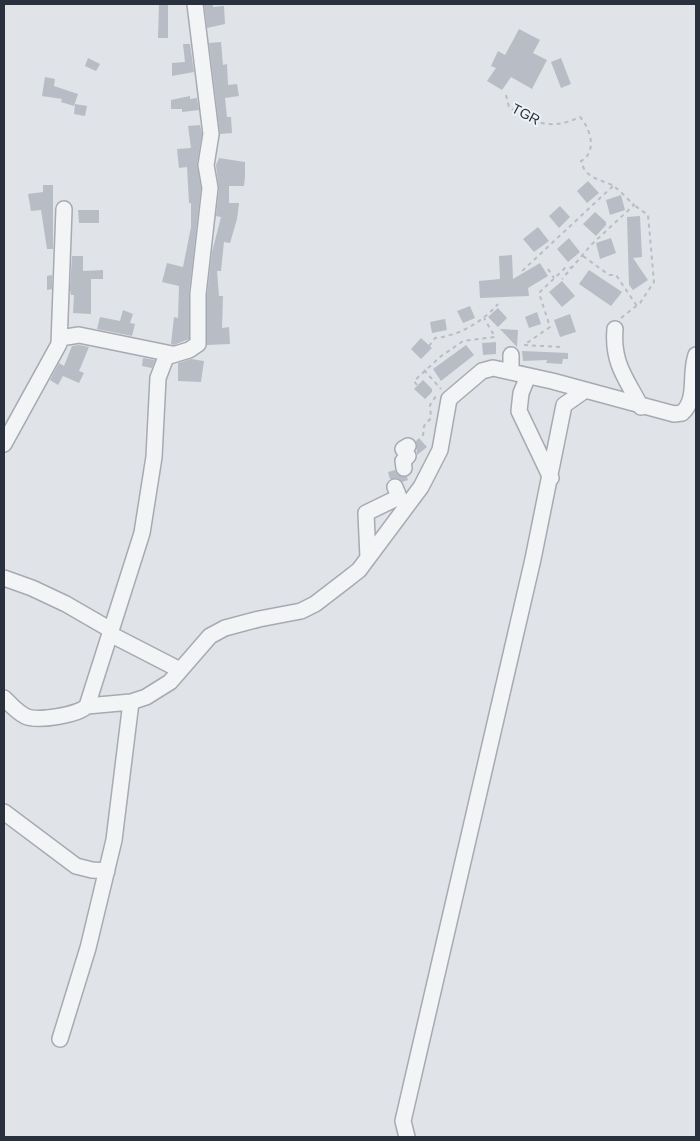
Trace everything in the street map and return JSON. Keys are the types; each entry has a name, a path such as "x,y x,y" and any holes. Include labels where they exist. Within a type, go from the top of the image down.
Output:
{"street":[{"path":"87,706 142,533 154,457 158,378 166,357 189,350 198,344 198,294 210,188 206,165 211,134 195,4"},
{"path":"4,444 55,352 60,338 60,269 64,209"},
{"path":"615,329 613,348 617,361 641,407"},
{"path":"60,338 79,335 172,354"},
{"path":"511,355 511,372"},
{"path":"4,698 19,713 34,719 75,713 87,706 131,702 146,697 170,682 210,636 225,628 301,611 315,604 359,570 421,486 440,450 450,399 482,371 493,368 668,414 682,413 691,402 693,365 696,355"},
{"path":"528,376 521,393 519,411 551,478"},
{"path":"406,1137 403,1121 551,478 564,405 584,391"},
{"path":"404,468 403,461 408,456 402,449 408,446"},
{"path":"368,558 366,513 399,497 395,487"},
{"path":"4,578 32,588 66,604 111,632 180,670"},
{"path":"60,1039 88,948 114,840 131,702"},
{"path":"4,812 76,866 107,871"}],"path":[{"name":"TGR","path":"506,95 509,107 540,124 562,125 580,117 587,125 591,142 590,152 581,161 582,166 596,180 613,186 648,215 654,282 637,306 622,317 615,329"},
{"path":"523,278 521,272 613,186"},
{"path":"562,279 592,244 634,205"},
{"path":"583,256 609,275 616,275 637,306"},
{"path":"560,347 524,345 550,327 539,293 565,268 574,267"},
{"path":"548,269 554,278"},
{"path":"429,346 435,338 446,337 484,318 498,304"},
{"path":"417,386 414,381 424,370 463,341 495,337 484,318"},
{"path":"422,436 424,426 431,418 430,405 442,390 424,370"}],"building":[{"path":"159,4 168,4 168,38 158,38"},
{"path":"204,4 213,4 213,7 224,6 225,24 207,28"},
{"path":"519,29 540,40 533,53 547,60 532,89 511,77 502,90 487,81 496,68 491,66 498,51 505,55"},
{"path":"221,42 223,65 227,64 228,85 237,84 239,96 225,98 227,117 231,117 232,133 220,134 209,43"},
{"path":"183,44 190,44 194,72 172,76 172,63 185,62"},
{"path":"88,58 100,64 96,71 85,66"},
{"path":"561,58 571,84 561,88 551,62"},
{"path":"45,77 55,79 54,86 78,94 74,106 61,102 62,99 42,96"},
{"path":"190,96 190,99 197,98 199,110 182,112 182,109 171,109 171,100"},
{"path":"75,104 87,106 85,116 74,114"},
{"path":"200,125 202,134 197,164 201,188 189,293 189,339 174,345 171,344 174,317 178,318 179,286 162,282 167,263 183,267 191,227 191,203 189,203 187,167 179,168 177,149 191,148 188,126"},
{"path":"219,158 245,162 245,176 244,186 229,186 229,203 239,203 237,219 230,243 224,242 221,271 217,271 219,296 223,296 222,328 229,327 230,344 207,345 207,295 212,252 221,217 216,216 219,189 216,165"},
{"path":"588,181 599,193 587,203 577,191"},
{"path":"43,185 53,185 53,249 47,249 41,210 31,211 28,194 43,192"},
{"path":"621,195 625,210 610,215 606,200"},
{"path":"560,206 570,217 559,228 549,216"},
{"path":"78,210 99,210 99,223 79,223"},
{"path":"595,212 606,222 606,225 596,236 583,224"},
{"path":"640,216 642,257 633,258 648,280 633,290 629,285 627,217"},
{"path":"538,227 549,241 534,252 523,239"},
{"path":"569,238 580,252 568,262 557,249"},
{"path":"611,238 616,253 600,259 596,243"},
{"path":"512,255 513,279 540,263 548,276 528,288 529,296 480,298 479,281 500,279 499,256"},
{"path":"72,256 83,256 83,271 103,270 103,279 91,279 91,314 73,313 74,295 71,295 70,289"},
{"path":"589,270 622,292 611,306 579,284"},
{"path":"52,275 52,289 47,290 47,276"},
{"path":"562,281 575,296 562,307 549,292"},
{"path":"470,306 475,318 463,323 457,311"},
{"path":"498,308 507,318 498,327 488,317"},
{"path":"123,310 133,314 130,323 135,324 132,336 97,329 100,317 120,321"},
{"path":"537,312 541,324 529,328 525,317"},
{"path":"570,314 576,332 560,337 554,320"},
{"path":"445,319 447,330 432,333 430,322"},
{"path":"500,329 518,330 517,347"},
{"path":"421,338 432,348 421,359 411,349"},
{"path":"496,342 496,354 483,355 482,343"},
{"path":"466,345 474,355 441,381 433,369"},
{"path":"72,346 89,347 79,371 84,373 79,383 63,376 58,385 50,380 59,363 64,366"},
{"path":"522,351 568,353 568,359 563,359 562,364 546,363 547,360 523,361"},
{"path":"143,358 155,360 152,368 142,366"},
{"path":"191,359 204,361 201,382 178,381 178,363"},
{"path":"423,380 432,389 432,392 425,399 414,389"},
{"path":"419,438 427,447 417,455 416,441"},
{"path":"395,470 397,474 407,477 408,480 402,482 397,478 390,479 388,472"}]}
